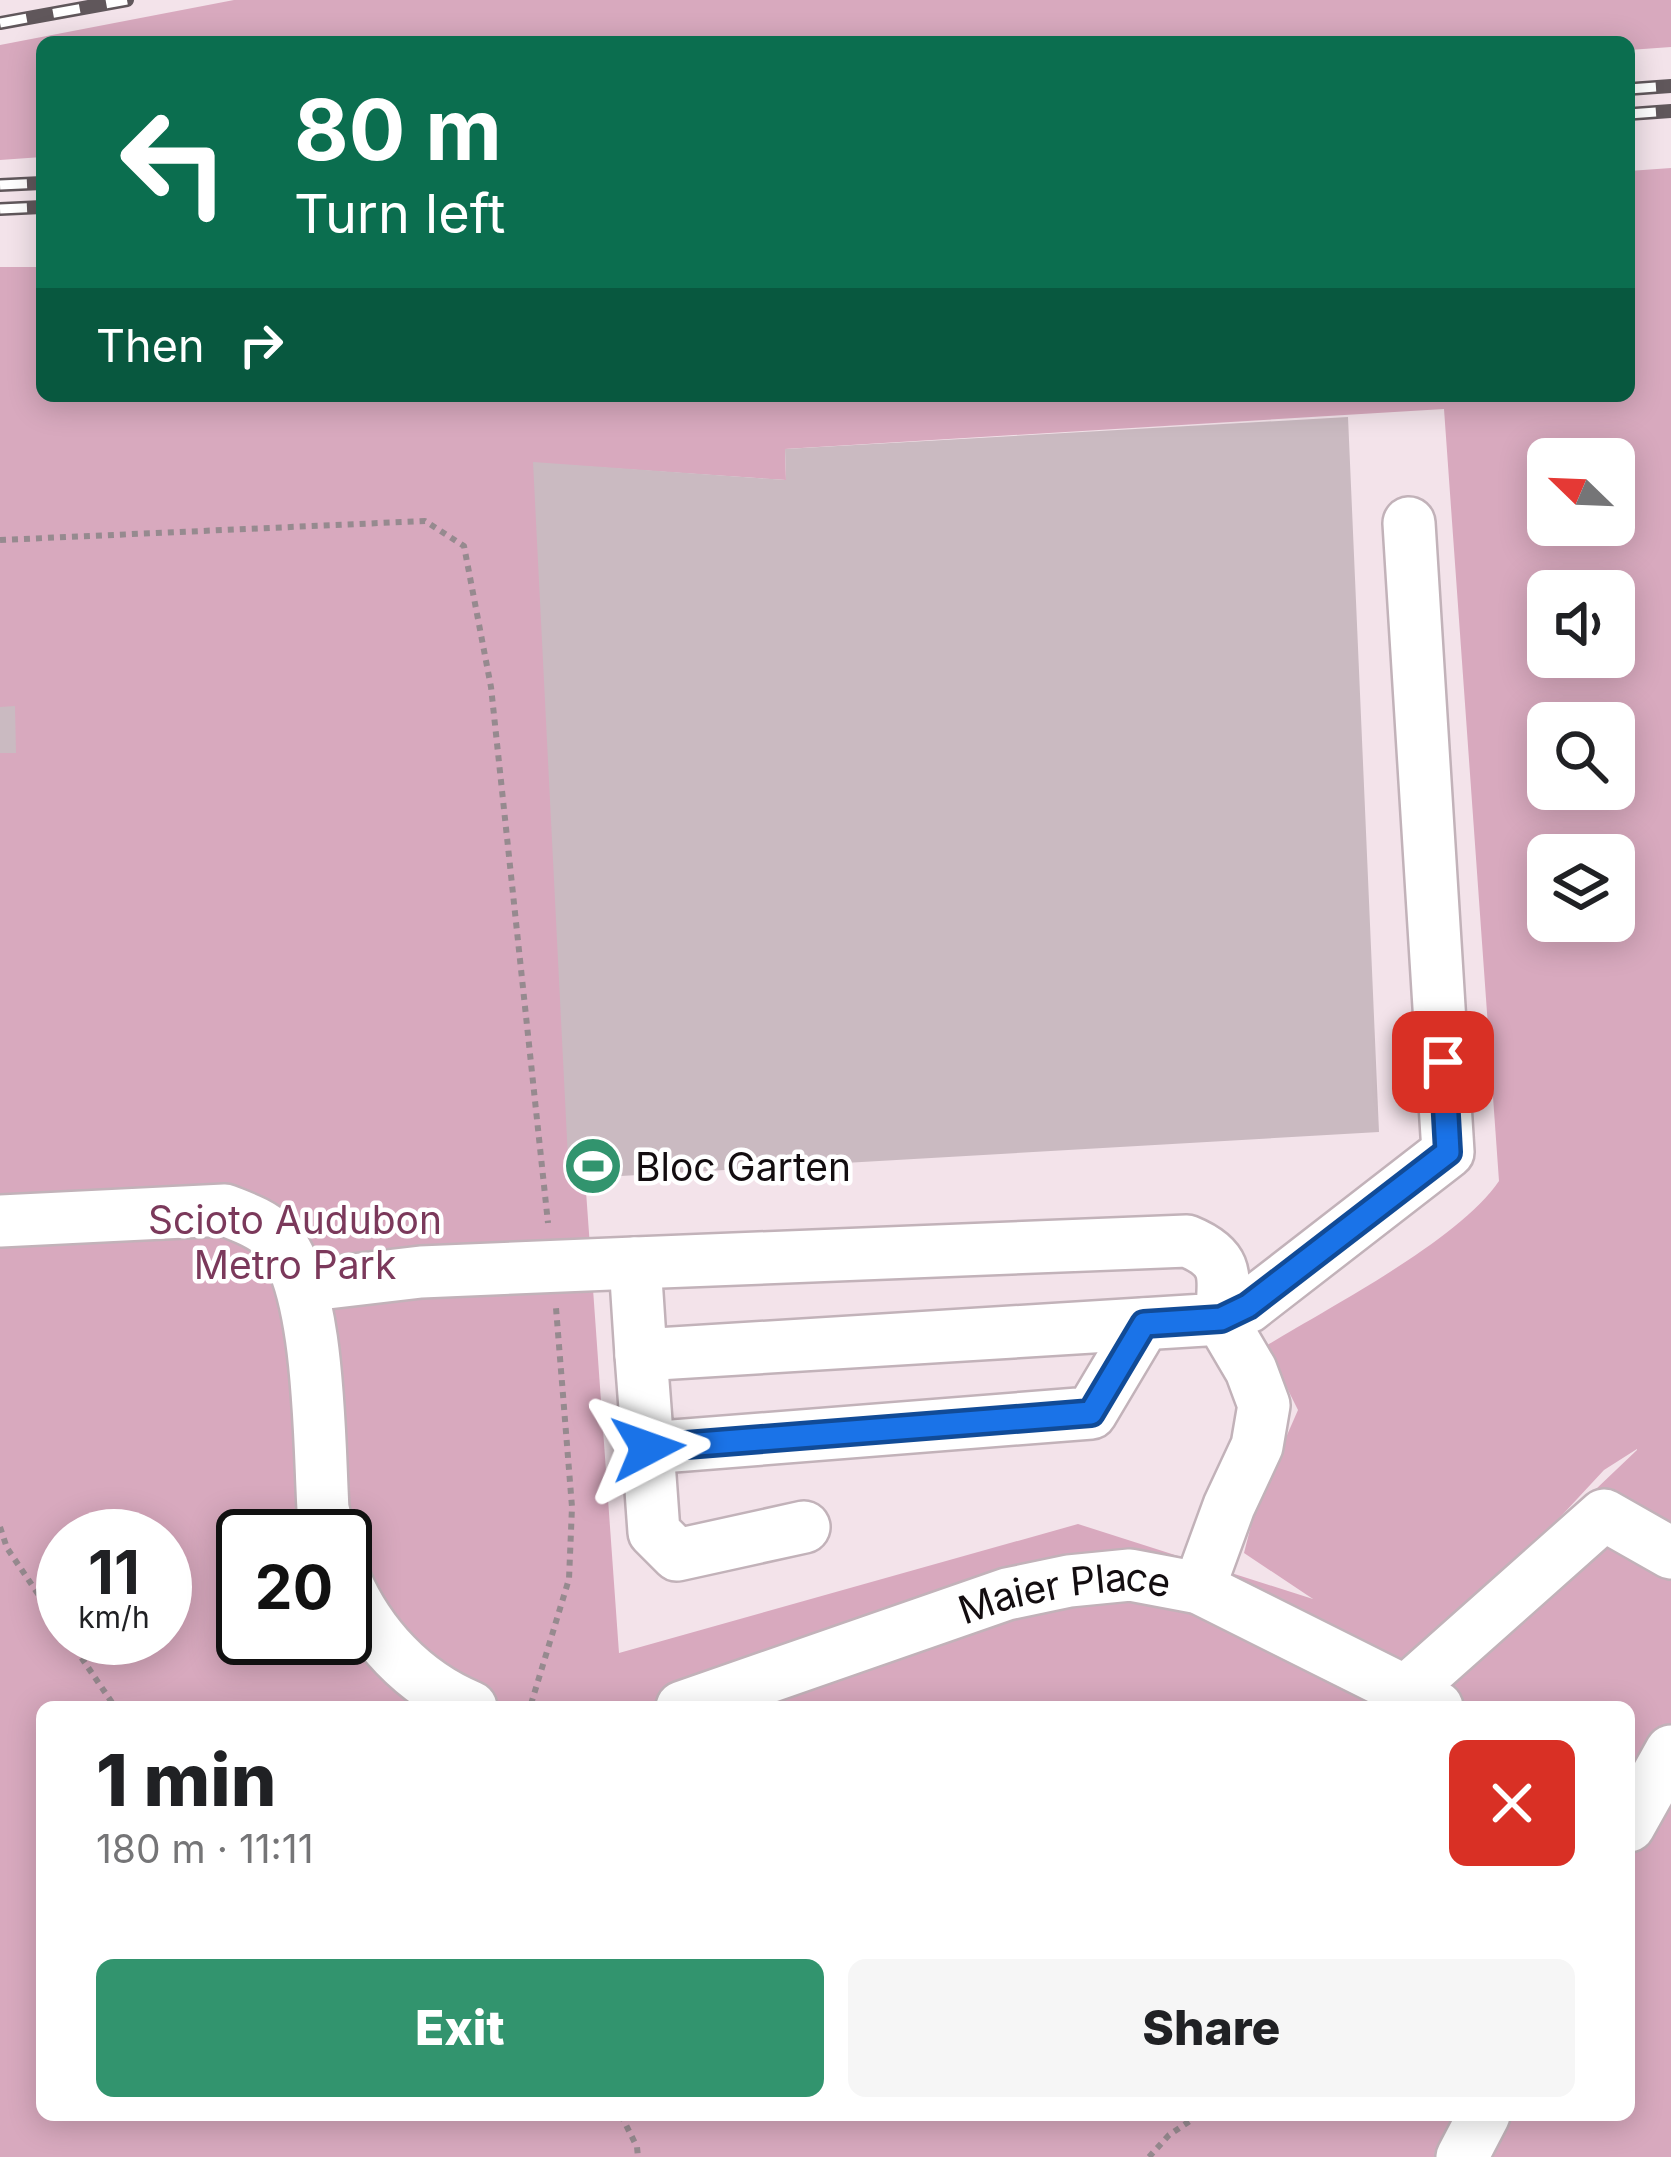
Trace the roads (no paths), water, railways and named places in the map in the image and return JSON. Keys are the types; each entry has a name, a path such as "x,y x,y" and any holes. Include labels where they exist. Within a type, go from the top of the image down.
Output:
{"street":[{"path":"640,1355 1221,1319 1248,1306 1448,1152 1409,523"},
{"path":"0,1221 225,1210 275,1236 294,1262 302,1286 323,1509"},
{"path":"302,1286 553,1264 1187,1241 1210,1251 1224,1272 1221,1319 1251,1370 1264,1405 1257,1446 1198,1588"},
{"path":"635,1263 654,1532 677,1556 804,1527"},
{"path":"648,1448 1091,1413 1144,1324"},
{"path":"1425,1701 1604,1515 1671,1553"},
{"name":"Maier Place","path":"699,1701 1007,1594 1130,1575 1198,1588 1422,1701"},
{"path":"372,1627 399,1660 462,1701"},
{"path":"1641,1822 1671,1750"},
{"path":"1462,2157 1481,2121"}],"railway":[{"path":"0,23 127,0"},
{"path":"1635,89 1671,86"},
{"path":"1635,114 1671,111"},
{"path":"0,185 36,183"},
{"path":"0,209 36,207"}],"place":[{"name":"Bloc Garten","path":"593,1166"}],"park label":[{"name":"Scioto Audubon Metro Park","path":"295,1242"}]}
